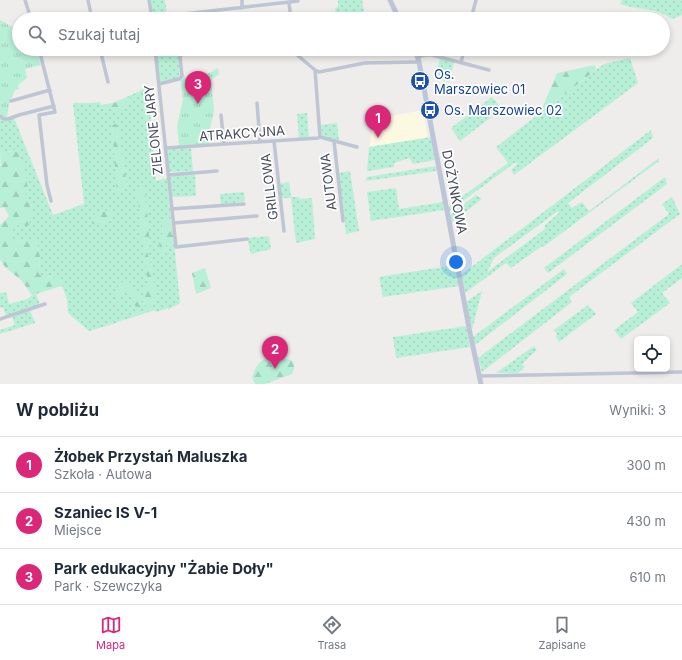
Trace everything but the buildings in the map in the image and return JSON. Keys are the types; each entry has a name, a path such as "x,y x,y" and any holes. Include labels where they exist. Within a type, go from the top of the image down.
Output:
{"street":[{"path":"25,0 29,12"},
{"path":"88,0 91,12"},
{"path":"149,0 151,12"},
{"path":"242,0 242,8"},
{"path":"390,0 396,12"},
{"path":"473,12 476,0"},
{"path":"204,12 298,1"},
{"path":"289,3 290,12"},
{"path":"41,56 55,112 39,115 47,185 51,201"},
{"path":"102,56 108,82"},
{"name":"ZIELONE JARY","path":"156,56 176,247 247,239"},
{"path":"159,84 179,79 182,76 181,56"},
{"path":"300,56 314,70 319,72 366,63 418,60 424,56"},
{"name":"DOŻYNKOWA","path":"417,56 481,384"},
{"path":"436,56 489,70"},
{"path":"461,63 462,56"},
{"path":"314,70 320,137"},
{"path":"11,101 50,90"},
{"path":"257,104 260,142"},
{"path":"0,116 4,119 8,119 54,106"},
{"path":"221,115 224,144"},
{"name":"AUTOWA","path":"320,137 357,147"},
{"name":"ATRAKCYJNA","path":"165,148 320,137"},
{"name":"GRILLOWA","path":"274,141 284,230"},
{"name":"AUTOWA","path":"334,141 343,221"},
{"path":"168,175 217,171"},
{"path":"171,209 244,204"},
{"path":"174,223 257,216"},
{"path":"0,319 45,304"},
{"path":"479,376 682,372"}],"shaded area":[{"path":"423,110 428,138 369,147 375,119"}],"green space":[{"path":"150,0 165,0 167,12 151,12"},
{"path":"338,0 362,0 364,11 336,12 335,8 338,7"},
{"path":"622,0 682,0 682,15 672,19 670,18 670,12 659,12 620,4"},
{"path":"0,20 12,27 12,56 38,56 41,65 25,69 27,78 18,85 19,89 15,90 9,104 7,117 5,118 0,114"},
{"path":"156,56 180,56 178,78 160,82"},
{"path":"630,58 638,83 514,175 511,170 517,164 516,162 449,211 448,207 508,163 496,147 604,64"},
{"path":"440,59 454,62 449,82 435,78"},
{"path":"595,65 596,70 540,113 557,73"},
{"path":"218,68 219,74 211,80 214,110 209,131 209,144 179,145 177,126 183,99 180,79 209,73"},
{"path":"148,87 156,181 167,178 171,221 162,222 163,240 161,255 165,254 166,244 174,242 180,303 168,310 168,308 156,312 153,308 152,305 156,302 153,296 150,272 153,266 150,263 146,248 150,246 137,188 148,284 145,299 147,310 127,317 127,319 103,325 103,327 89,331 68,313 67,299 62,286 63,282 54,278 40,275 38,272 40,255 34,239 26,239 15,242 10,232 18,225 32,206 21,196 28,193 17,150 0,153 0,118 5,121 14,118 53,215 84,204 73,103 100,102 101,105 123,104 130,100 129,96","holes":["117,123 127,187 118,191 112,125"]},
{"path":"129,96 131,100 123,104 122,109 115,112 112,108 103,109 101,105 113,103"},
{"path":"492,97 502,109 460,141 451,128"},
{"path":"307,113 309,138 299,139 297,114"},
{"path":"118,123 127,187 117,192 112,125"},
{"path":"337,123 339,141 322,136 321,125"},
{"path":"651,130 653,138 568,203 572,208 582,202 589,211 659,158 659,161 543,247 542,246 511,268 506,263 465,293 461,275","holes":["558,211 559,213 545,225 545,229 487,272 494,258"]},
{"path":"431,137 435,160 413,164 409,158 394,163 394,167 367,171 369,147"},
{"path":"191,148 193,171 169,172 167,149"},
{"path":"17,150 26,172 28,193 21,196 32,206 33,216 28,226 18,225 11,232 15,242 26,239 34,239 39,251 40,264 38,272 40,275 54,278 63,282 62,286 32,295 21,280 6,268 0,260 0,225 9,216 4,207 0,208 0,153"},
{"path":"436,166 437,171 366,181 367,177"},
{"path":"350,171 359,231 346,234 339,173"},
{"path":"195,174 196,196 172,197 170,177"},
{"path":"665,177 667,184 548,273 544,268"},
{"path":"289,182 291,197 299,197 300,199 312,198 315,239 296,243 291,198 281,198 279,184"},
{"path":"145,186 150,246 146,248 150,262 153,266 151,274 156,287 156,291 153,296 156,299 156,302 152,305 155,310 103,327 103,325 127,319 127,317 147,310 145,286 148,284 143,245 140,244 140,238 142,238 137,188"},
{"path":"396,188 399,209 443,202 444,210 371,221 367,192"},
{"path":"244,192 245,201 221,205 220,194"},
{"path":"476,195 482,199 451,223 450,215"},
{"path":"672,197 680,214 569,297 572,302 482,372 478,358 669,214 662,204"},
{"path":"108,210 113,216 110,221 100,225 91,223 94,219 94,214"},
{"path":"162,221 171,221 174,242 166,244 165,254 161,255 159,243 163,240"},
{"path":"269,236 271,249 251,254 247,238"},
{"path":"682,264 682,278 662,293 670,303 621,339 614,330 638,312 631,303"},
{"path":"455,265 459,286 383,297 379,277"},
{"path":"205,268 211,288 196,294 192,273"},
{"path":"564,269 567,274 475,345 473,337"},
{"path":"128,279 137,290 143,304 139,309 134,305 133,296 124,290 121,294 121,303 118,303 115,289 120,283"},
{"path":"482,291 472,330 466,302"},
{"path":"6,292 9,304 27,299 36,293 40,305 6,316 3,307 0,308 0,293"},
{"path":"588,305 596,314 559,342 556,337 557,334 554,330"},
{"path":"30,310 35,323 0,334 0,330 15,325 12,316"},
{"path":"466,326 470,347 396,358 393,337"},
{"path":"534,346 537,350 522,364 525,367 518,373 496,373"},
{"path":"274,356 292,361 294,370 292,374 265,384 255,384 252,377 258,365 265,359"}],"place":[{"name":"Os. Marszowiec 01","path":"420,81"},
{"name":"Park edukacyjny \"Żabie Doły\"","path":"198,104"},
{"name":"Os. Marszowiec 02","path":"430,110"},
{"name":"Żłobek Przystań Maluszka","path":"378,138"},
{"name":"Szaniec IS V-1","path":"275,369"}]}
